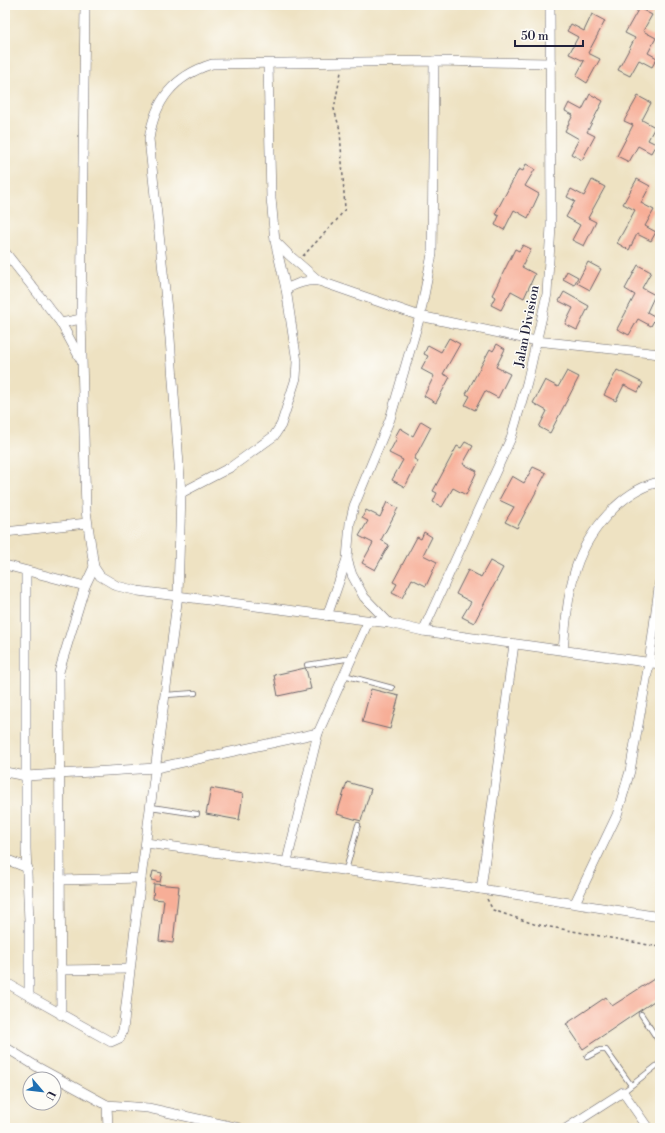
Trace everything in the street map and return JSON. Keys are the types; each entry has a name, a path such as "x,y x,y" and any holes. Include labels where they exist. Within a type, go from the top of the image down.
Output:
{"street":[{"path":"85,5 81,319 82,361 87,523 94,567 100,576 117,586 138,591 178,595 368,622 389,623 423,631 660,664"},
{"name":"Jalan Division","path":"423,631 511,438 521,409 547,294 550,264 550,5"},
{"path":"327,616 347,559 352,510 390,419 420,316 433,243 434,61"},
{"path":"5,982 111,1042 120,1038 123,1030 141,878 178,595 181,493 167,308 149,139 151,123 164,98 175,82 187,74 212,64 434,61 551,62"},
{"path":"181,493 231,466 269,441 278,430 297,370 286,289 275,241 271,198 268,64"},
{"path":"275,241 319,281"},
{"path":"5,252 61,323 82,361"},
{"path":"286,289 299,282 308,280 319,281 420,316 536,341 660,354"},
{"path":"61,323 81,319"},
{"path":"563,650 568,606 574,575 582,549 593,531 620,503 640,489 650,484 660,482"},
{"path":"5,532 87,523"},
{"path":"347,559 355,580 364,596 389,623"},
{"path":"5,565 85,586"},
{"path":"61,1015 59,672 85,586 94,567"},
{"path":"26,571 26,776 29,996"},
{"path":"575,903 617,815 624,793 633,756 649,663 660,580"},
{"path":"287,861 318,733 368,622"},
{"path":"481,889 514,644"},
{"path":"5,772 26,776 156,768 318,733"},
{"path":"146,843 287,861 575,903 660,917"},
{"path":"5,859 28,868"},
{"path":"60,880 141,878"},
{"path":"60,970 130,969"},
{"path":"5,1047 39,1068 107,1105 148,1108 239,1128"},
{"path":"569,1127 623,1092 648,1128"},
{"path":"107,1105 108,1128"}],"lane":[{"path":"307,665 352,658"},
{"path":"344,675 392,688"},
{"path":"166,695 195,693"},
{"path":"151,807 197,814"},
{"path":"346,870 358,825"},
{"path":"641,1014 660,1043"},
{"path":"587,1057 600,1050 606,1050 631,1085"},
{"path":"623,1092 660,1063"}],"path":[{"path":"297,262 336,222 345,209 340,130 334,109 343,62"},
{"path":"481,889 493,910 534,924 660,946"}],"building":[{"path":"639,8 652,15 643,31 656,38 648,53 657,58 652,67 639,60 630,76 618,70 635,38 625,33"},
{"path":"592,14 605,21 588,53 600,59 587,83 576,76 584,61 569,54 578,37 567,31 571,24 584,31"},
{"path":"590,94 603,101 587,132 595,136 582,160 571,154 579,139 565,131 573,115 565,111 569,103 582,110"},
{"path":"638,96 651,103 642,120 655,127 648,140 656,144 651,153 638,146 629,162 617,156 633,125 624,121"},
{"path":"526,164 535,169 525,186 539,194 528,218 514,210 504,230 495,225 499,216 495,214 519,169 523,171"},
{"path":"637,179 650,186 641,203 654,210 645,226 656,232 651,241 637,234 629,250 617,243 635,210 623,204"},
{"path":"592,180 605,187 588,218 596,222 584,246 572,240 580,225 566,217 575,201 567,197 571,189 584,196"},
{"path":"523,245 531,249 522,267 535,274 524,298 511,291 501,310 491,305 495,297 492,295 515,249 519,251"},
{"path":"588,262 601,269 590,290 577,283"},
{"path":"638,265 651,272 642,288 655,295 647,312 656,317 651,326 638,319 629,335 617,329 635,295 625,289"},
{"path":"567,271 578,277 574,285 563,279"},
{"path":"564,292 589,306 577,330 565,324 573,308 559,301"},
{"path":"449,338 460,344 443,374 450,377 436,403 424,396 434,376 421,369 428,356 424,354 428,345 441,352"},
{"path":"497,344 505,349 496,367 510,374 498,398 485,391 475,410 465,405 470,396 466,394 490,349 493,351"},
{"path":"617,370 643,383 638,392 624,385 616,401 604,395"},
{"path":"567,371 579,377 550,433 539,427 547,411 533,403 545,380 558,387"},
{"path":"421,421 431,427 414,459 418,461 405,487 392,480 403,460 389,453 397,438 395,437 400,428 413,436"},
{"path":"465,442 473,446 463,464 477,471 466,495 453,488 442,507 433,502 437,493 433,491 457,446 461,448"},
{"path":"533,467 546,473 517,528 505,522 514,507 499,500 512,476 524,483"},
{"path":"387,502 398,508 381,540 389,545 375,570 362,563 373,543 359,536 368,521 362,518 366,510 380,517"},
{"path":"424,532 432,537 423,555 437,562 426,586 412,579 402,598 392,593 397,584 393,582 417,537 421,539"},
{"path":"490,561 503,568 474,623 462,617 471,602 456,594 468,570 481,577"},
{"path":"305,668 311,689 278,696 274,675"},
{"path":"371,689 399,696 390,729 362,722"},
{"path":"347,782 371,789 361,821 337,814"},
{"path":"211,788 243,794 239,820 206,814"},
{"path":"153,871 162,873 160,882 151,880"},
{"path":"154,884 179,886 173,943 159,941 164,900 153,899"},
{"path":"654,979 660,988 660,997 583,1049 566,1024 606,997 612,1006"}]}
